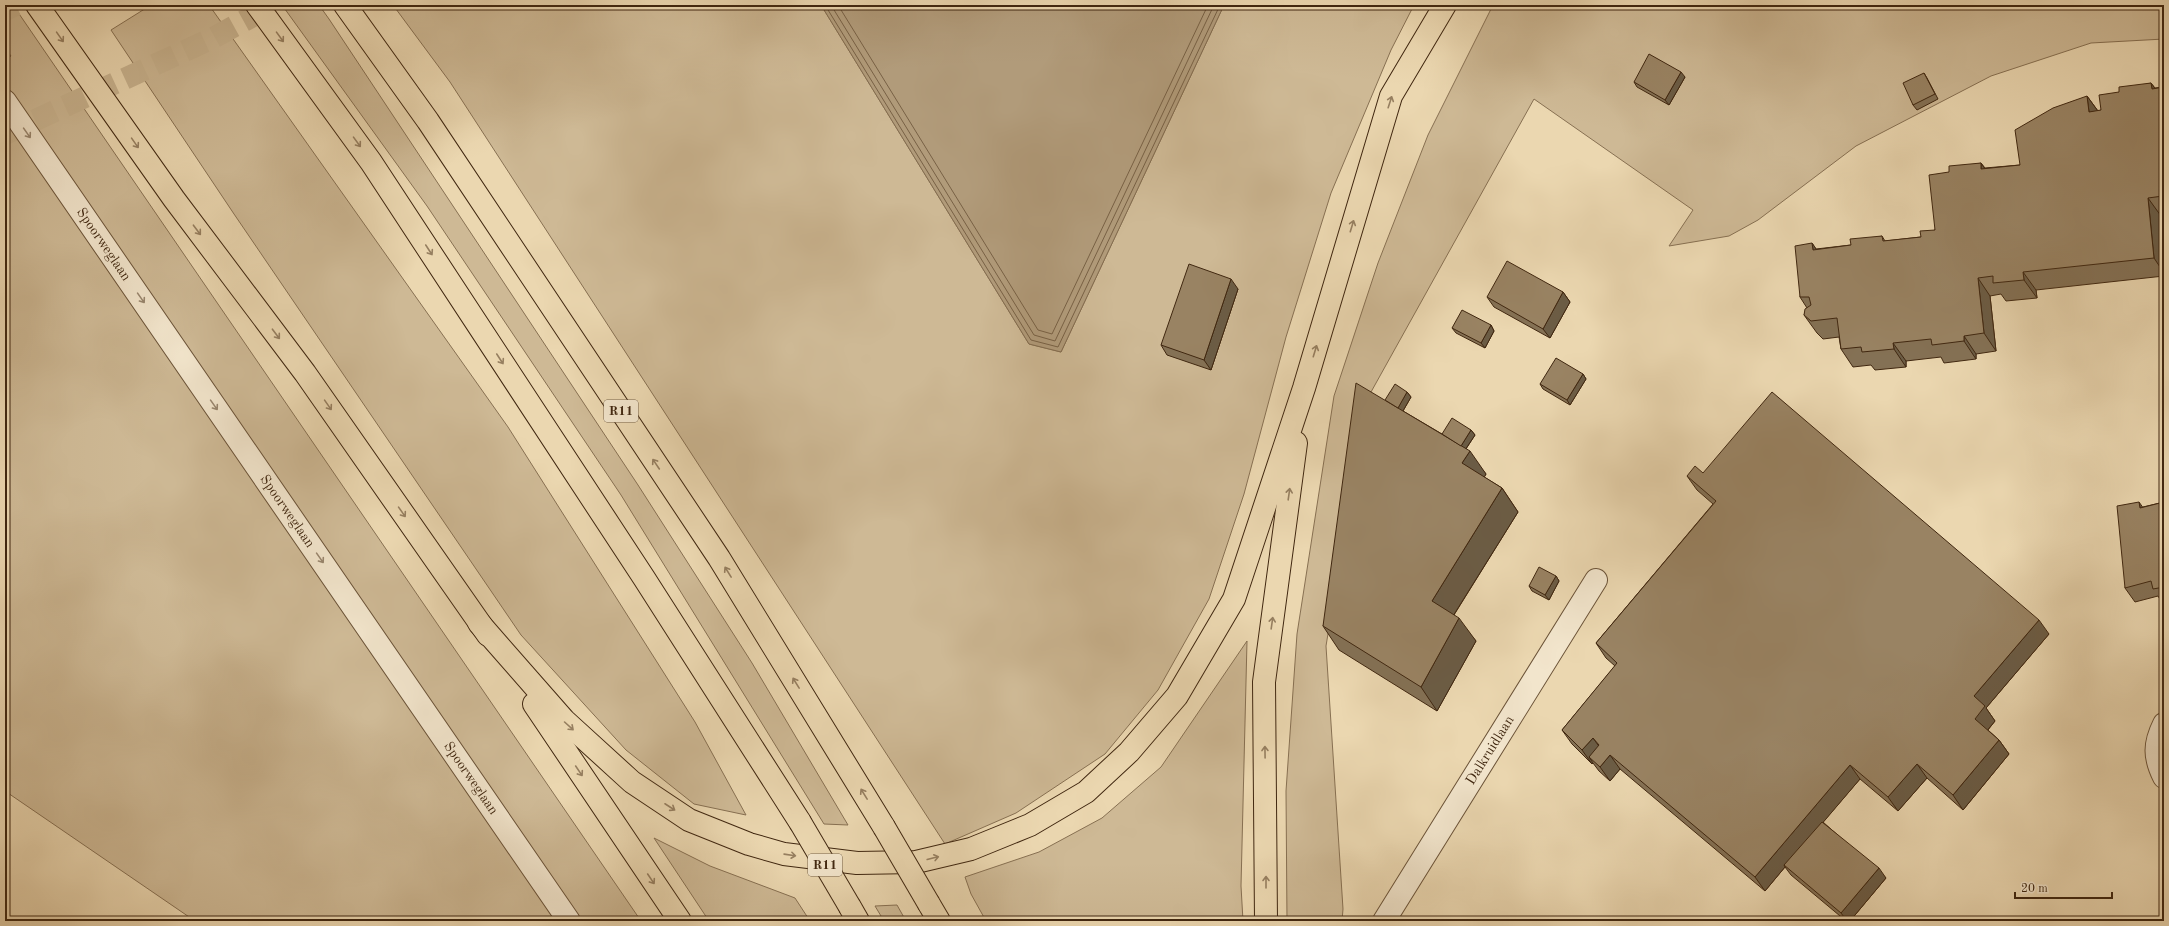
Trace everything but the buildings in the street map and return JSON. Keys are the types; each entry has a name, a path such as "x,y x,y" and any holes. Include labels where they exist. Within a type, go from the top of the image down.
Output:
{"highway":[{"path":"38,5 174,199 305,373 479,623 680,921"},
{"name":"R11","path":"257,5 376,168 644,578 800,822 854,914"},
{"name":"R11","path":"345,5 433,128 719,558 884,827 934,912"},
{"path":"479,623 564,720 632,782 689,820 749,844 784,854 857,864 916,862 971,849 1030,825 1086,792 1129,752 1178,696 1234,599 1304,388 1391,96 1445,5"},
{"path":"1266,921 1264,682 1304,388"}],"street":[{"name":"Spoorweglaan","path":"5,101 569,921"},
{"name":"Dalkruidlaan","path":"1384,921 1596,580"},
{"path":"2164,724 2157,738 2157,762 2164,777"}],"shaded area":[{"path":"5,5 13,5 641,921 195,921 5,791 5,60 11,56 5,48"},
{"path":"151,5 209,5 508,427 695,722 746,815 694,804 626,750 521,635 234,214 111,30"},
{"path":"282,5 319,5 329,19 638,485 752,663 848,825 824,824 621,495 427,206"},
{"path":"393,5 821,5 1029,344 1061,352 1224,5 1414,5 1391,50 1331,193 1286,337 1244,494 1209,599 1158,690 1105,754 1016,813 945,844 450,82"},
{"path":"1493,5 2164,5 2164,39 2091,43 1991,76 1856,146 1758,220 1729,236 1669,246 1693,210 1534,99 1366,401 1326,646 1343,909 1342,921 1287,921 1286,791 1297,634 1334,396 1378,263 1428,135"},
{"path":"1247,641 1241,886 1243,921 986,921 971,894 965,877 1039,852 1102,818 1161,767"},
{"path":"654,838 710,866 795,898 810,921 709,921"},
{"path":"897,905 906,921 884,921 875,906"}],"water":[{"path":"821,5 1224,5 1061,352 1029,344"}],"tunnel":[{"path":"5,10 16,5"},
{"path":"5,134 213,38 273,5"}]}
